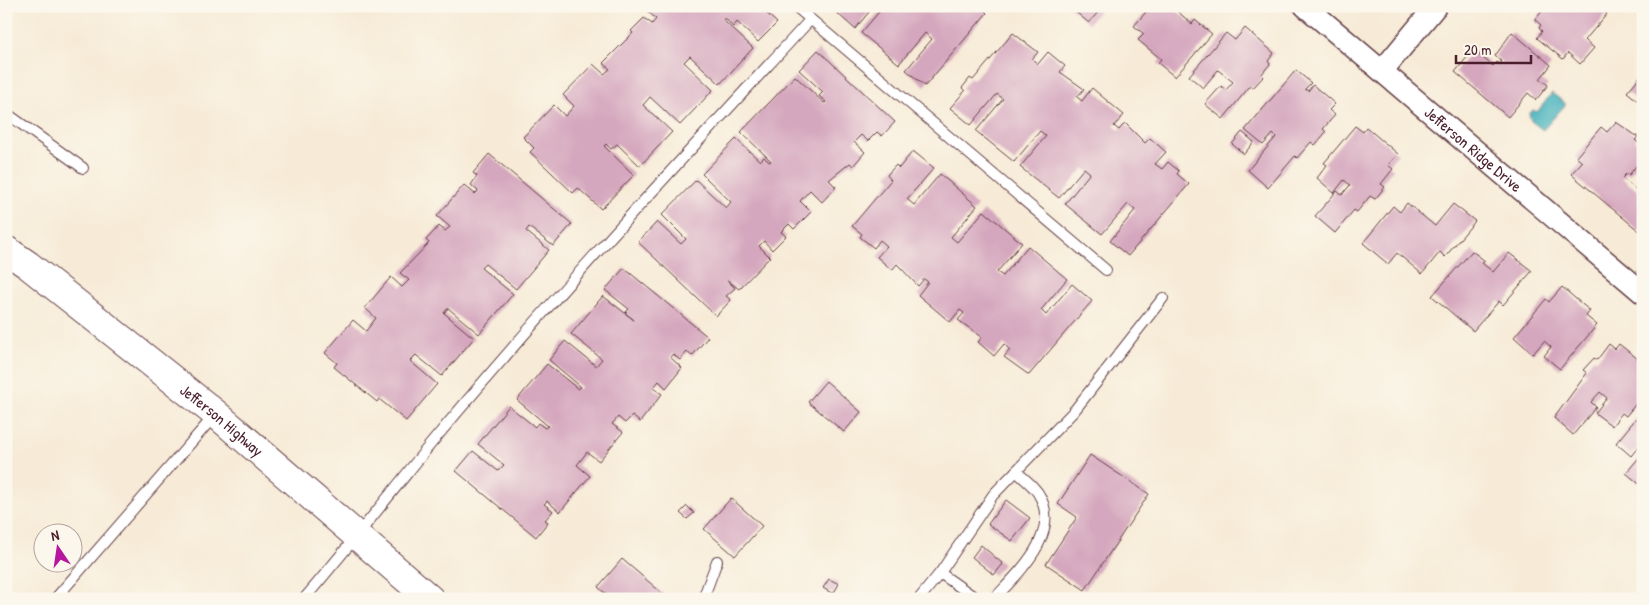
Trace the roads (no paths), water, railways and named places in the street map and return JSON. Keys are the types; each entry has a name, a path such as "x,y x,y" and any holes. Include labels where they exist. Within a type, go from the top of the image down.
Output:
{"main road":[{"name":"Jefferson Highway","path":"6,250 28,265 216,414 357,538 430,599"}],"street":[{"name":"Jefferson Ridge Drive","path":"1306,6 1643,293"},
{"path":"1382,71 1436,6"}],"lane":[{"path":"795,6 1106,270"},
{"path":"304,599 357,538 430,446 618,228 810,20"},
{"path":"6,113 83,168"},
{"path":"919,599 940,573 993,495 1074,411 1163,298"},
{"path":"55,599 216,414"},
{"path":"994,599 1028,562 1043,536 1045,509 1037,492 1016,471"},
{"path":"703,599 717,561"},
{"path":"940,573 977,599"}],"water":[{"path":"1552,93 1566,104 1543,130 1531,121 1529,114 1533,110 1537,112"}]}
